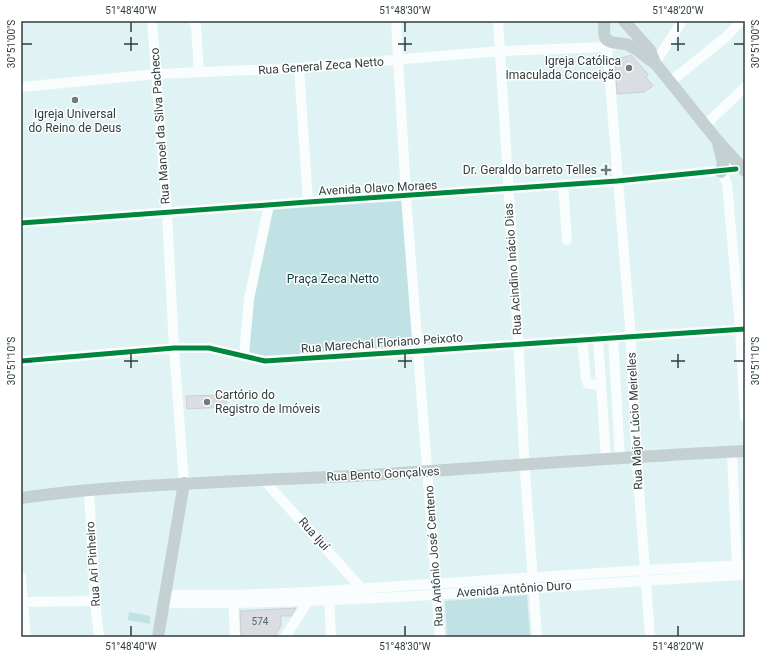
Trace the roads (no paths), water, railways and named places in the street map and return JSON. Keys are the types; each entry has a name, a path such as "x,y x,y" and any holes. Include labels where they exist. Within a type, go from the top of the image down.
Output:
{"main road":[{"path":"655,63 648,60 635,48 621,43 611,42 605,33 607,24 614,21 625,22 650,50 655,63 705,125 718,146 742,172 745,181"},
{"path":"621,43 626,38 625,22"},
{"path":"718,146 723,162 721,172"},
{"name":"Rua Bento Gonçalves","path":"21,498 88,490 184,483 265,481 745,451"},
{"name":"Rua Manoel da Silva Pacheco","path":"158,637 184,483"}],"street":[{"name":"Rua Manoel da Silva Pacheco","path":"152,21 167,212 174,348 184,483"},
{"path":"194,21 196,26 199,72"},
{"name":"Rua Antônio José Centeno","path":"396,21 406,196 440,637"},
{"name":"Rua Acindino Inácio Dias","path":"498,21 537,637"},
{"path":"655,63 682,21"},
{"path":"670,82 726,37 741,21"},
{"name":"Rua General Zeca Netto","path":"21,87 157,74 299,68 500,52 605,33"},
{"name":"Rua Major Lúcio Meirelles","path":"605,33 630,336 636,457 650,637"},
{"path":"299,68 308,202"},
{"path":"705,125 745,87"},
{"path":"721,172 726,183 742,329 745,416"},
{"name":"Avenida Olavo Moraes","path":"21,223 509,189 721,172 742,172"},
{"path":"563,185 567,240"},
{"path":"244,355 249,299 269,205"},
{"name":"Rua Marechal Floriano Peixoto","path":"21,361 174,348 209,348 265,361 419,352 582,339 742,329"},
{"path":"613,337 620,458"},
{"path":"598,338 606,459"},
{"path":"582,339 583,356 588,384 601,385"},
{"path":"583,356 599,355"},
{"path":"732,452 741,570"},
{"name":"Rua Ijuí","path":"265,481 362,589"},
{"name":"Rua Ari Pinheiro","path":"88,490 95,601 99,637"},
{"name":"Avenida Antônio Duro","path":"164,600 233,600 741,570"},
{"path":"21,577 23,622 26,637"},
{"name":"Avenida Antônio Duro","path":"329,595 362,589 436,589"},
{"path":"329,595 331,637"},
{"path":"285,637 309,596"},
{"path":"233,600 234,637"},
{"path":"23,602 95,601"}],"place":[{"name":"Igreja Católica Imaculada Conceição","path":"629,68"},
{"name":"Igreja Universal do Reino de Deus","path":"75,100"},
{"name":"Dr. Geraldo barreto Telles","path":"606,170"},
{"name":"Cartório do Registro de Imóveis","path":"207,402"}],"park label":[{"name":"Praça Zeca Netto","path":"333,279"}]}
